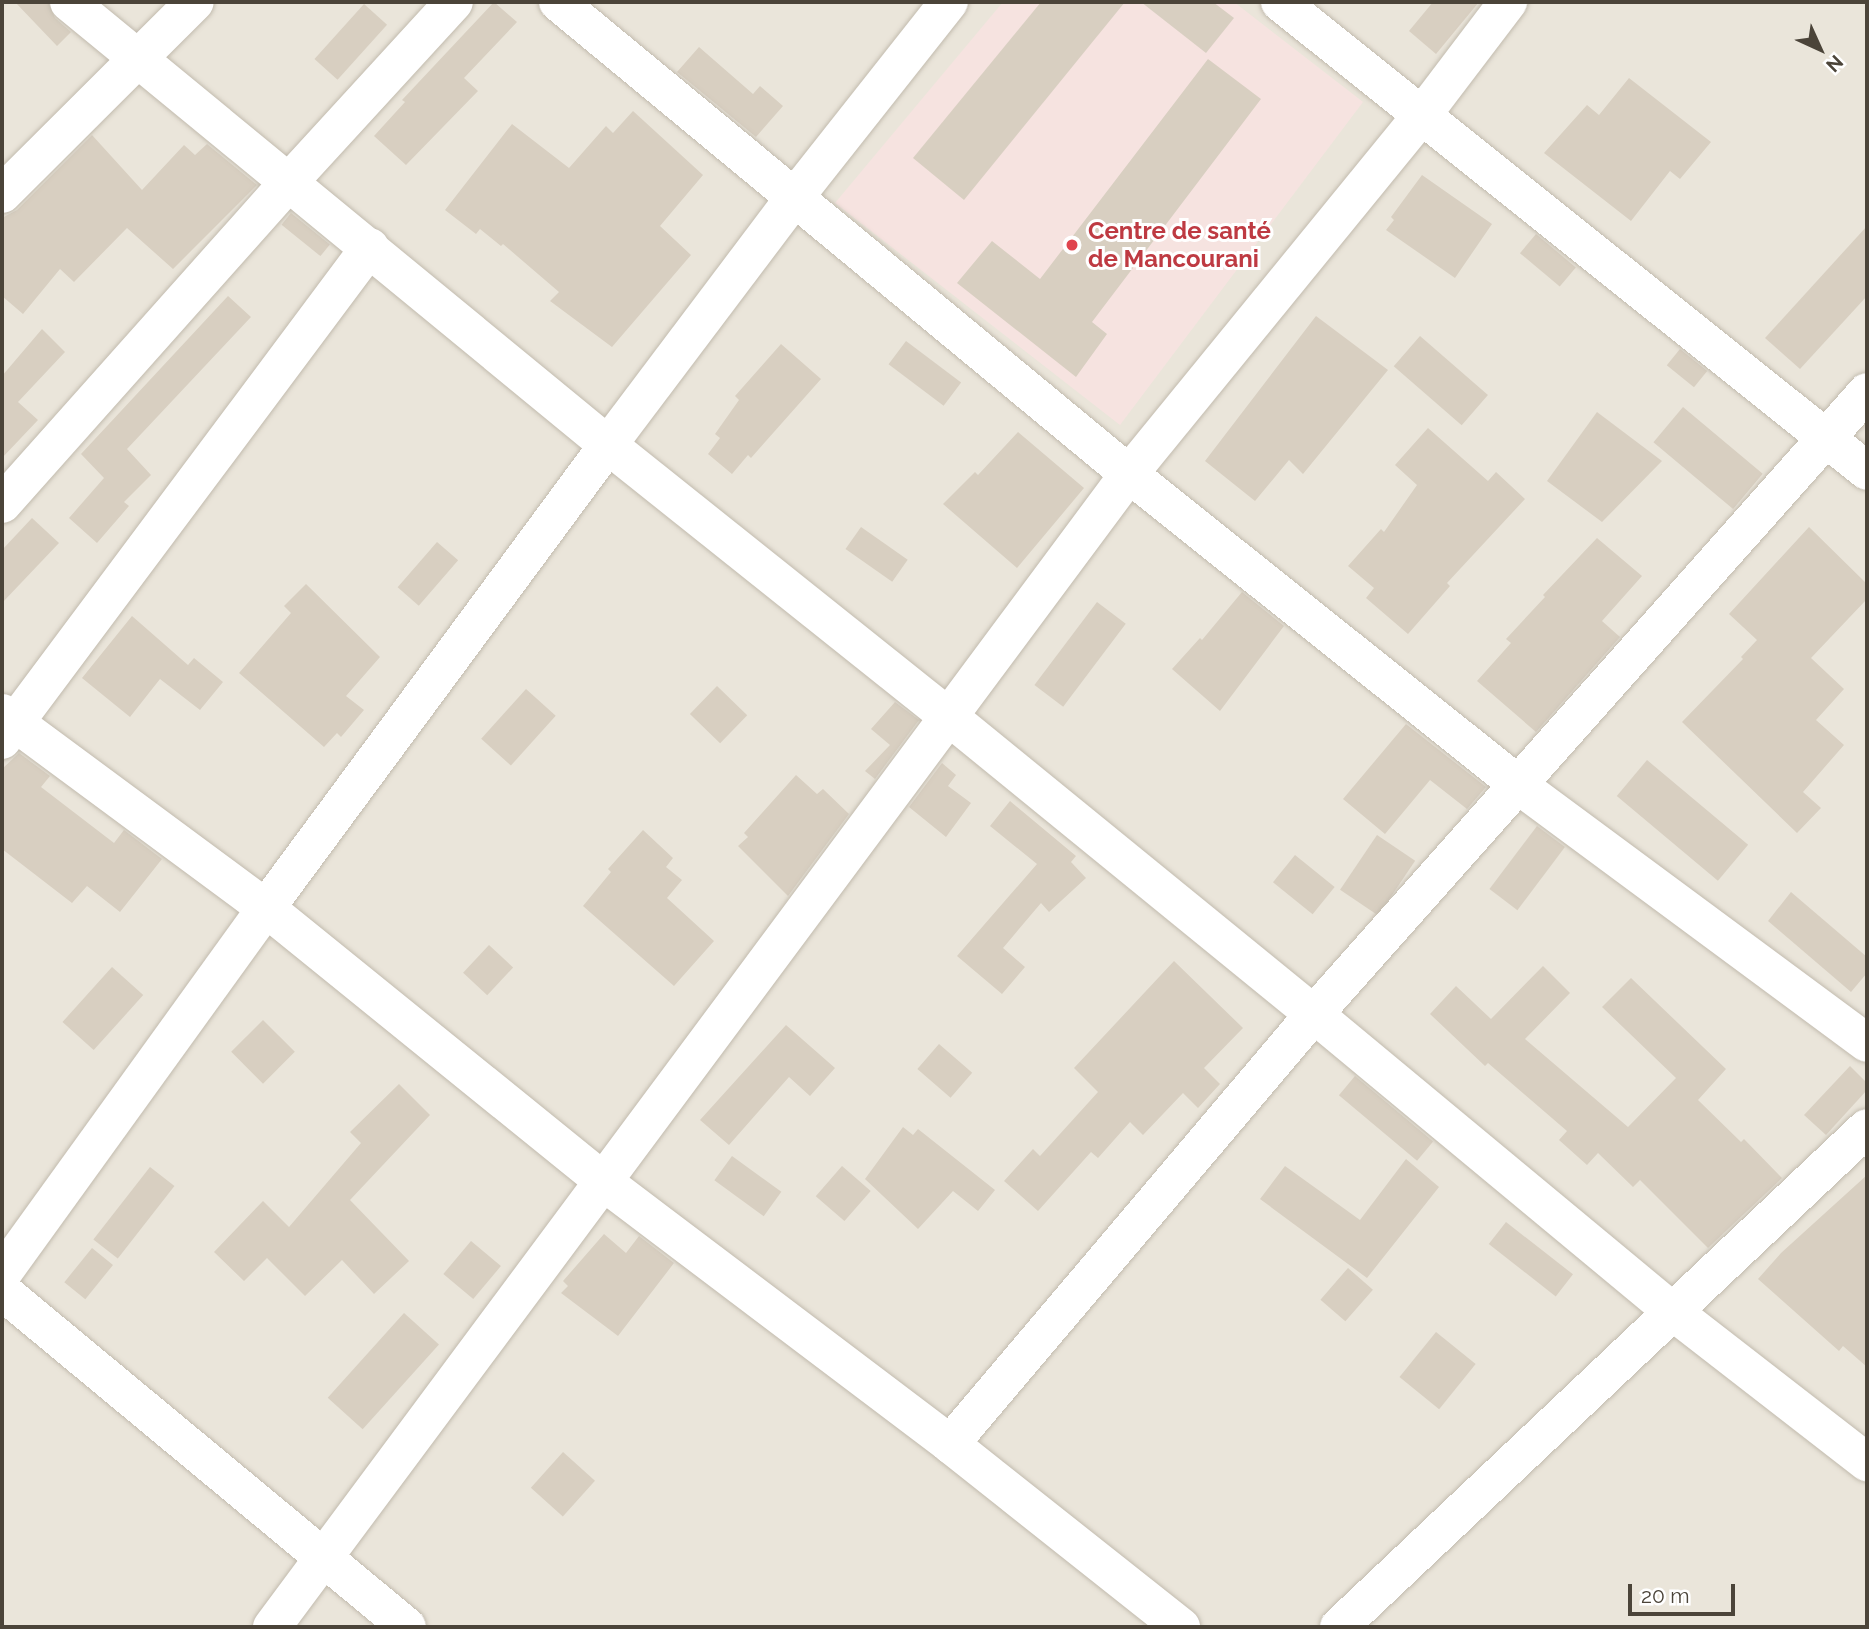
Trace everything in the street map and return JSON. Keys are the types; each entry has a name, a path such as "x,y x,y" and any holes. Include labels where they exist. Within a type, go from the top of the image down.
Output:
{"street":[{"path":"69,2 608,445 948,716 1314,1014 1672,1311 1867,1462"},
{"path":"2,194 195,2"},
{"path":"2,504 289,182 454,2"},
{"path":"558,2 1129,474 1517,784 1867,1043"},
{"path":"2,1275 266,908 608,445 794,198 949,2"},
{"path":"1280,2 1867,471"},
{"path":"272,1627 605,1184 1129,474 1423,114 1508,2"},
{"path":"370,247 6,725 266,908 605,1184 950,1444 1181,1627"},
{"path":"950,1444 1314,1014 1867,392"},
{"path":"1339,1627 1867,1128"},
{"path":"2,1291 407,1627"}],"shaded area":[{"path":"2,2 1867,2 1867,1627 2,1627"},
{"name":"Centre de santé de Mancourani","path":"1003,2 1234,2 1363,102 1120,425 835,203"}],"building":[{"path":"15,2 48,2 55,18 71,32 57,46"},
{"path":"494,2 517,22 464,78 478,91 406,165 374,136 405,102 402,100"},
{"path":"1041,2 1125,2 964,200 913,158"},
{"path":"1141,2 1213,2 1234,18 1206,53"},
{"path":"1433,2 1479,2 1436,54 1409,31"},
{"path":"364,4 387,25 338,80 314,59"},
{"path":"699,47 753,94 760,86 783,106 756,137 677,72"},
{"path":"1208,59 1261,99 1092,322 1107,334 1076,377 957,283 992,241 1040,279"},
{"path":"1629,78 1711,142 1680,179 1670,171 1631,221 1544,153 1587,105 1599,115"},
{"path":"633,111 703,175 660,226 691,255 612,347 550,301 559,292 503,244 501,246 480,229 476,234 445,210 512,124 569,168 606,126 613,133"},
{"path":"92,135 142,190 184,145 195,155 207,144 257,185 173,269 127,228 74,282 60,269 23,314 2,296 2,218 17,210"},
{"path":"1422,175 1492,224 1455,278 1386,230 1394,220 1391,217"},
{"path":"291,213 330,244 320,256 282,225"},
{"path":"1867,226 1867,296 1800,369 1765,338"},
{"path":"1536,234 1576,267 1560,287 1520,253"},
{"path":"228,296 251,317 127,449 151,475 124,502 129,506 97,543 69,518 104,478 81,454"},
{"path":"1316,316 1388,370 1303,474 1289,460 1255,501 1205,461"},
{"path":"42,329 65,352 18,402 38,420 2,458 2,376"},
{"path":"1420,336 1488,395 1462,425 1394,366"},
{"path":"906,341 961,383 944,406 889,364"},
{"path":"781,344 821,379 751,458 748,455 732,474 708,454 720,438 715,434 739,400 735,396"},
{"path":"1680,349 1707,371 1694,387 1667,365"},
{"path":"1683,407 1763,474 1733,509 1653,442"},
{"path":"1597,412 1662,461 1602,522 1547,481"},
{"path":"1428,428 1488,481 1496,472 1525,499 1447,583 1450,586 1408,634 1366,598 1374,588 1348,566 1381,529 1384,532 1417,485 1395,465"},
{"path":"1018,432 1084,488 1017,568 943,504 975,472 978,475"},
{"path":"32,518 59,543 2,603 2,550"},
{"path":"861,527 908,560 892,582 846,549"},
{"path":"1809,527 1867,584 1867,599 1811,658 1844,689 1816,720 1844,745 1803,792 1821,808 1797,833 1682,722 1743,659 1741,657 1757,640 1729,614"},
{"path":"1597,538 1642,576 1602,621 1620,637 1536,732 1477,681 1511,643 1506,639"},
{"path":"437,542 458,560 419,606 398,587"},
{"path":"306,584 380,657 346,696 364,710 341,737 337,733 324,747 239,673 291,613 284,606"},
{"path":"1242,592 1284,626 1220,711 1172,669 1200,638 1202,640"},
{"path":"1097,602 1126,624 1063,707 1034,685"},
{"path":"132,616 188,665 194,658 223,682 200,710 160,679 130,717 82,678"},
{"path":"717,686 747,715 720,743 690,714"},
{"path":"526,689 556,716 511,766 481,739"},
{"path":"895,702 919,720 875,779 865,771 890,745 871,729"},
{"path":"1406,724 1486,787 1467,809 1430,780 1385,834 1343,799"},
{"path":"19,753 50,776 41,787 114,843 124,830 162,859 120,912 87,886 72,903 2,849 2,769"},
{"path":"1647,760 1748,845 1718,881 1617,796"},
{"path":"942,763 956,775 948,786 971,803 946,837 909,807"},
{"path":"796,775 817,794 823,789 849,814 788,896 738,846 748,837 744,833"},
{"path":"1010,801 1076,856 1071,862 1086,878 1049,912 1041,903 1003,948 1025,967 1002,994 957,956 1037,864 990,826"},
{"path":"1537,826 1565,847 1517,910 1489,889"},
{"path":"643,830 673,858 666,867 682,880 667,898 714,941 674,986 583,906 611,872 608,869"},
{"path":"1377,835 1415,861 1378,915 1340,890"},
{"path":"1295,855 1335,887 1313,914 1273,882"},
{"path":"1791,892 1867,957 1867,973 1851,992 1768,921"},
{"path":"489,945 513,968 487,995 463,973"},
{"path":"1174,961 1243,1028 1204,1068 1220,1084 1198,1108 1183,1093 1143,1135 1130,1122 1098,1158 1091,1152 1038,1211 1004,1181 1033,1149 1040,1156 1098,1092 1074,1068"},
{"path":"1543,966 1570,993 1525,1039 1628,1127 1676,1078 1602,1007 1631,978 1726,1069 1698,1100 1741,1142 1744,1139 1782,1178 1708,1248 1640,1180 1633,1187 1598,1153 1587,1165 1559,1140 1567,1131 1488,1063 1485,1066 1430,1014 1456,986 1491,1019"},
{"path":"112,967 143,995 94,1050 62,1022"},
{"path":"263,1020 295,1052 263,1084 231,1052"},
{"path":"786,1025 835,1068 810,1096 789,1077 729,1145 700,1120"},
{"path":"939,1044 972,1073 951,1098 917,1069"},
{"path":"1850,1066 1867,1083 1867,1090 1826,1135 1804,1115"},
{"path":"1355,1076 1433,1142 1417,1161 1339,1095"},
{"path":"399,1084 430,1115 350,1200 409,1261 374,1294 342,1260 305,1296 267,1258 244,1281 214,1252 263,1201 289,1227 361,1143 350,1132"},
{"path":"903,1127 913,1135 918,1129 995,1190 978,1211 953,1191 918,1229 865,1179"},
{"path":"732,1156 781,1192 764,1216 714,1180"},
{"path":"1406,1159 1439,1187 1367,1278 1260,1199 1285,1166 1360,1220"},
{"path":"842,1166 871,1191 844,1221 816,1196"},
{"path":"150,1167 174,1186 118,1259 93,1239"},
{"path":"1867,1175 1867,1367 1843,1346 1839,1351 1758,1279 1781,1253"},
{"path":"1506,1222 1573,1274 1556,1296 1489,1244"},
{"path":"604,1234 626,1253 639,1236 674,1263 618,1336 561,1293 568,1286 563,1281"},
{"path":"471,1241 501,1266 473,1299 443,1274"},
{"path":"92,1248 113,1265 85,1299 64,1282"},
{"path":"1348,1268 1373,1290 1345,1321 1320,1300"},
{"path":"404,1313 439,1344 363,1429 328,1398"},
{"path":"1436,1332 1476,1364 1439,1409 1399,1377"},
{"path":"563,1452 595,1481 563,1516 531,1488"}],"place":[{"name":"Centre de santé de Mancourani","path":"1072,245"}]}
